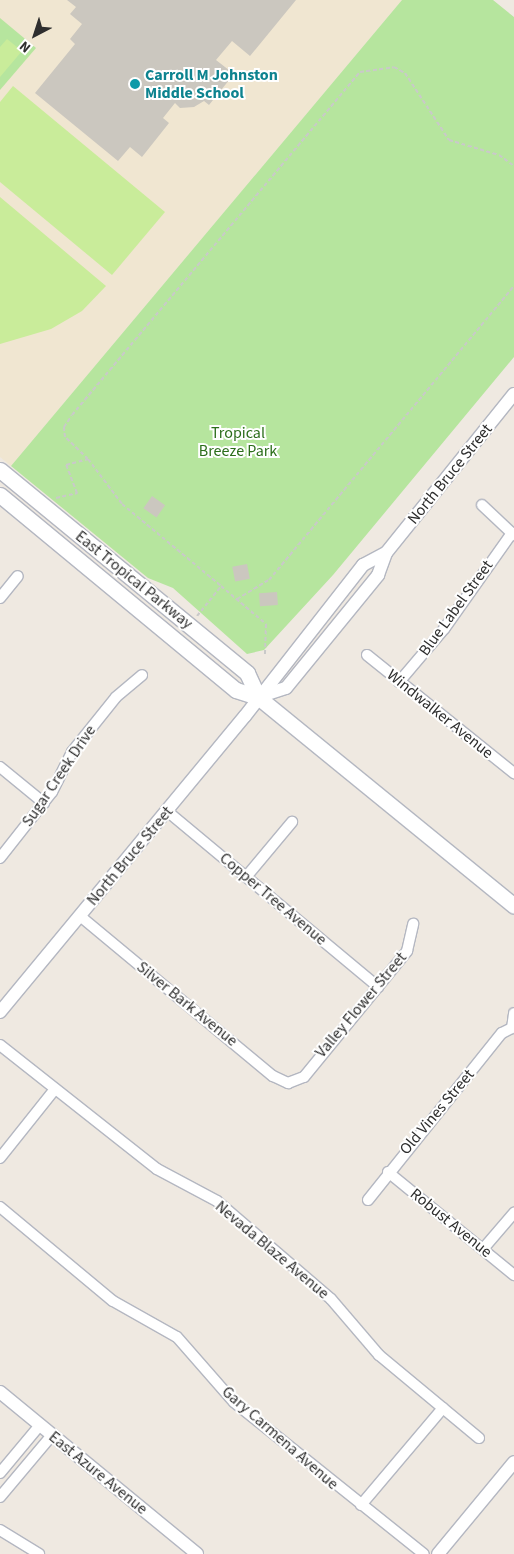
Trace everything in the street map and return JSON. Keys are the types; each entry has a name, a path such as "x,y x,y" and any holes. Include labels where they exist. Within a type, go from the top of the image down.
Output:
{"main road":[{"name":"East Tropical Parkway","path":"0,470 247,673 258,697"},
{"name":"East Tropical Parkway","path":"0,495 236,690 258,697 514,906"}],"street":[{"name":"North Bruce Street","path":"258,697 286,688 378,575 386,553 514,394"},
{"path":"482,505 513,534"},
{"name":"Blue Label Street","path":"399,682 444,630 513,534"},
{"name":"North Bruce Street","path":"0,1012 167,811 363,565 386,553"},
{"path":"0,598 18,576"},
{"name":"Windwalker Avenue","path":"367,655 514,773"},
{"name":"Sugar Creek Drive","path":"0,858 44,803 72,752 116,697 142,675"},
{"path":"0,767 44,803"},
{"name":"Copper Tree Avenue","path":"167,811 378,987"},
{"path":"246,877 292,822"},
{"name":"Silver Bark Avenue","path":"80,916 273,1076 288,1083 298,1081"},
{"name":"Valley Flower Street","path":"298,1081 407,951 413,924"},
{"name":"Old Vines Street","path":"368,1200 388,1172 502,1033 513,1028 514,1013"},
{"name":"Nevada Blaze Avenue","path":"0,1045 172,1179 217,1201 331,1300 368,1346 479,1438"},
{"path":"0,1158 56,1089"},
{"name":"Robust Avenue","path":"388,1172 514,1275"},
{"name":"Gary Carmena Avenue","path":"0,1208 113,1301 177,1337 234,1402 424,1554"},
{"path":"484,1249 514,1213"},
{"name":"East Azure Avenue","path":"0,1392 196,1554"},
{"path":"362,1505 443,1408"},
{"path":"0,1473 40,1425"},
{"path":"0,1497 52,1435"},
{"path":"438,1554 514,1462"},
{"path":"0,1530 40,1554"}],"path":[{"path":"265,654 266,624 122,504 88,459 65,436 64,426 360,72 394,68 405,73 449,140 499,155 514,166"},
{"path":"237,599 269,580 514,286"},
{"path":"56,498 77,493 66,465 88,459"},
{"path":"189,625 221,586"}],"shaded area":[{"path":"0,0 402,0 11,466 0,457"}],"green space":[{"name":"Tropical Breeze Park","path":"402,0 493,0 514,17 514,357 333,575 264,650 247,654 173,588 148,578 11,466"},
{"path":"0,18 36,48 0,90"},
{"path":"7,39 22,51 0,77 0,47"},
{"path":"13,86 165,212 112,275 0,182 0,102"},
{"path":"0,197 106,286 82,311 51,329 0,344"}],"building":[{"name":"Carroll M Johnston Middle School","path":"67,0 296,0 250,56 232,41 216,60 234,74 209,105 204,101 194,107 180,108 175,103 163,118 169,123 142,157 130,147 118,161 35,93 75,44 70,39 82,24 70,14 76,7"},
{"path":"152,496 165,505 157,517 143,508"},
{"path":"247,564 250,579 235,582 232,567"},
{"path":"277,592 278,605 260,606 259,593"}],"place":[{"name":"Carroll M Johnston Middle School","path":"135,84"}]}
